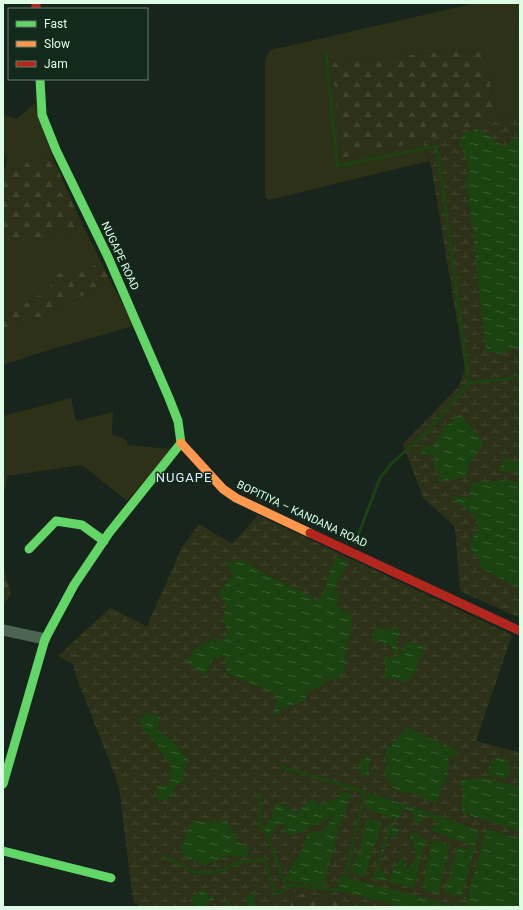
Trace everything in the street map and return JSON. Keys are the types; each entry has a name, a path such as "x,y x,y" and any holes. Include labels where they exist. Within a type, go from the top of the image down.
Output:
{"main road":[{"name":"NUGAPE ROAD","path":"40,80 42,115 56,150 108,257 169,398 178,421 181,443"},
{"path":"3,784 44,639 74,585 104,541 181,443"},
{"name":"BOPITIYA – KANDANA ROAD","path":"181,443 223,490 236,498 520,631"},
{"path":"29,549 56,521 82,525 104,541"},
{"path":"3,851 112,878"}],"street":[{"path":"3,630 44,639"}],"green space":[{"path":"476,3 520,3 514,46 520,46 520,115 498,121 483,49 342,61 333,64 342,158 422,141 429,161 269,200 265,197 265,60 270,50"},
{"path":"520,3 520,46 514,47"},
{"path":"483,49 498,121 422,141 342,158 332,64 342,61"},
{"path":"35,103 53,158 43,159 5,169 7,158 3,151 3,113 17,119"},
{"path":"520,115 520,618 460,591 455,527 423,498 403,444 458,387 465,369 431,165 422,141"},
{"path":"53,158 79,217 71,235 58,229 39,242 3,242 3,169"},
{"path":"79,217 101,262 86,270 68,270 50,289 3,316 3,242 15,243 42,240 58,229 71,235"},
{"path":"101,262 110,280 58,310 3,332 3,316 50,289 52,276 68,270 86,270"},
{"path":"110,280 134,326 52,349 3,365 3,332 58,310"},
{"path":"71,398 76,421 113,412 112,434 127,440 127,445 172,449 127,501 82,465 7,476 3,502 3,416"},
{"path":"258,515 512,635 476,741 519,752 520,750 520,907 366,907 289,891 291,907 141,907 133,902 119,786 77,679 73,664 58,656 110,608 147,626 182,547 199,524 232,544"},
{"path":"3,563 11,594 3,605"},
{"path":"289,891 366,907 291,907"}],"water":[{"path":"479,129 504,147 520,134 520,347 500,354 486,351 473,228 466,183 469,166 459,141 464,133"},
{"path":"459,414 484,442 475,457 468,463 468,476 438,482 440,474 433,464 437,459 434,454 423,455 421,446 434,446 445,425 451,424"},
{"path":"503,456 513,461 517,460 518,465 520,466 520,474 508,471 498,471 503,464"},
{"path":"510,480 520,483 520,585 516,586 481,568 479,559 470,548 473,537 478,528 473,514 451,497 473,499 469,493 472,483"},
{"path":"337,556 348,562 334,590 340,594 337,605 343,612 353,615 342,678 327,680 323,685 309,691 305,700 281,708 273,719 277,702 275,694 227,673 225,655 213,659 205,675 186,662 194,649 217,638 224,641 228,631 222,617 227,606 218,594 233,575 226,563 242,560 268,576 302,592 318,602 326,588 329,572"},
{"path":"375,627 390,630 397,627 400,634 396,639 399,655 405,642 424,645 415,673 405,683 395,678 385,679 385,656 396,658 398,655 393,653 392,646 383,644 377,640 370,645"},
{"path":"145,713 155,714 161,718 157,730 174,743 187,759 182,782 174,788 171,798 158,801 157,786 168,786 171,764 139,724"},
{"path":"408,727 458,751 455,756 448,758 449,768 436,804 415,794 394,790 385,773 387,764 386,748 391,745"},
{"path":"366,755 370,756 369,774 364,778 359,769 359,764"},
{"path":"499,757 506,758 510,768 507,779 490,776 488,769 493,759"},
{"path":"520,766 520,831 462,813 462,795 464,789 459,784 462,780 485,778 519,787 518,772"},
{"path":"341,791 351,794 337,834 324,886 285,880 301,852 308,833 323,831 334,815 292,836 285,833 285,825 279,823 270,837 265,829 276,802 298,813 311,800 320,805 338,798"},
{"path":"369,793 479,831 462,896 444,892 458,847 469,850 470,845 430,830 440,822 424,814 422,823 414,822 412,811 404,808 397,821 365,808"},
{"path":"367,819 379,821 381,826 365,877 350,873 360,848"},
{"path":"226,820 238,842 248,847 247,857 227,856 204,865 185,857 181,848 191,821 217,822"},
{"path":"389,823 399,830 397,836 389,836 378,868 387,876 386,881 373,879"},
{"path":"487,829 520,839 520,907 465,907"},
{"path":"409,834 417,834 425,840 414,888 389,882 395,866 401,858 406,862 406,870 414,862 415,854"},
{"path":"436,840 450,845 438,894 425,890 423,884 431,844"},
{"path":"340,876 455,906 462,896 459,907 404,907 337,890"},
{"path":"203,889 214,899 206,905 206,907 196,907 190,900"},
{"path":"252,891 255,896 254,907 247,907 246,898"}],"waterway":[{"path":"326,52 337,166 437,146 469,383 520,377"},
{"path":"355,543 380,478 393,462 427,432 469,383"},
{"path":"282,767 365,792 345,878"},
{"path":"260,794 260,823 270,843 285,884 337,890"},
{"path":"163,856 197,873 217,872 241,862 264,859 275,893 282,892 292,885"},
{"path":"227,907 229,900"}],"traffic: fast":[{"path":"40,80 42,115 56,150 108,257 169,398 178,421 181,443"},
{"path":"3,784 45,639 74,585 109,533 181,443"},
{"path":"29,549 56,521 82,525 104,541"},
{"path":"3,851 111,878"}],"traffic: slow":[{"path":"181,443 223,489 236,498 310,533"}],"traffic: jam":[{"path":"36,3 36,8"},
{"path":"310,533 520,631"}],"district":[{"name":"NUGAPE","path":"184,477"}]}
